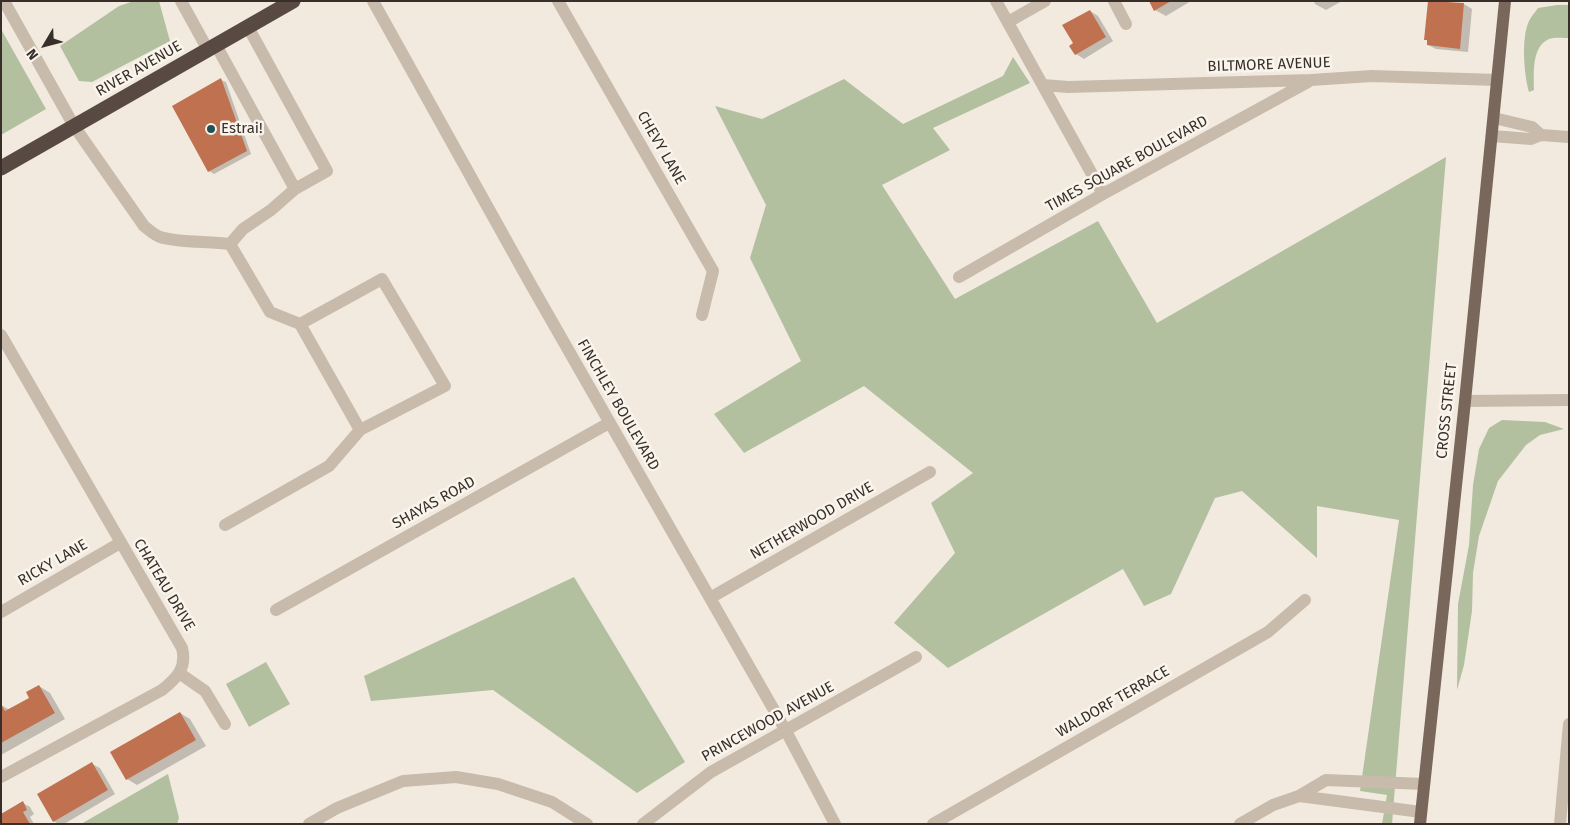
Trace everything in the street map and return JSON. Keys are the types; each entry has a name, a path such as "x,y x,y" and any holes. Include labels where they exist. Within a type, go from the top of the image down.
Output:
{"highway":[{"name":"RIVER AVENUE","path":"1,168 293,1"}],"main road":[{"name":"CROSS STREET","path":"1421,818 1505,1"}],"street":[{"path":"4,1 74,126 144,226 158,236 170,239 230,244"},
{"path":"181,1 212,47 295,189"},
{"name":"FINCHLEY BOULEVARD","path":"373,1 609,423 786,730 835,824"},
{"name":"CHEVY LANE","path":"558,1 712,271 702,315"},
{"path":"996,1 1103,194"},
{"path":"1008,22 1045,1"},
{"path":"1114,1 1126,24"},
{"path":"230,244 243,228 271,210 295,189 327,171 248,27"},
{"name":"BILTMORE AVENUE","path":"1043,85 1068,87 1311,80 1372,76 1497,80"},
{"name":"TIMES SQUARE BOULEVARD","path":"959,277 1103,194 1311,80"},
{"path":"1494,118 1532,127 1541,134 1569,137"},
{"path":"1492,136 1531,139 1541,134"},
{"path":"230,244 270,312 300,324 360,430"},
{"path":"225,525 329,466 360,430 445,386 382,280 300,324"},
{"name":"CHATEAU DRIVE","path":"1,335 182,648 185,658 179,672"},
{"path":"1465,401 1569,400"},
{"name":"SHAYAS ROAD","path":"276,610 609,423"},
{"name":"NETHERWOOD DRIVE","path":"710,598 930,472"},
{"name":"RICKY LANE","path":"1,612 120,543"},
{"name":"WALDORF TERRACE","path":"933,824 1268,632 1304,600"},
{"name":"PRINCEWOOD AVENUE","path":"643,824 711,772 916,657"},
{"path":"1,777 162,690 179,672 205,691 225,724"},
{"path":"1560,824 1569,724"},
{"path":"309,824 337,808 403,781 456,777 498,784 552,802 587,824"},
{"path":"1240,824 1273,805 1299,796 1326,780 1424,784"},
{"path":"1299,796 1421,818"}],"green space":[{"path":"134,1 159,1 170,41 92,82 79,81 60,46 119,6"},
{"path":"1569,5 1569,38 1549,39 1539,48 1536,54 1534,69 1534,90 1529,92 1524,56 1526,28 1538,8"},
{"path":"1,29 46,109 1,135"},
{"path":"1013,57 1030,83 933,128 950,150 882,185 955,299 1098,221 1157,323 1446,157 1392,824 1382,824 1387,795 1360,791 1399,520 1317,506 1317,558 1242,491 1215,498 1171,594 1144,606 1123,569 948,668 894,623 955,553 931,503 973,473 864,386 744,453 714,414 801,361 750,258 766,205 715,106 762,119 844,79 903,124 1003,76"},
{"path":"1502,420 1545,422 1564,429 1540,435 1526,445 1498,481 1479,536 1473,573 1472,611 1464,665 1457,690 1458,604 1469,545 1473,485 1479,449 1489,428"},
{"path":"574,577 685,762 637,793 493,690 371,701 364,676"},
{"path":"266,662 290,704 249,727 226,684"},
{"path":"168,774 179,818 177,824 81,824"}],"building":[{"path":"1149,1 1171,1 1154,11"},
{"path":"1428,1 1464,3 1460,49 1427,45 1427,40 1424,40"},
{"path":"1090,10 1106,37 1075,55 1069,46 1073,43 1062,25"},
{"name":"Estrai!","path":"221,78 247,151 208,172 172,106"},
{"path":"39,685 55,713 1,743 1,704 5,711 29,698 26,692"},
{"path":"180,712 196,740 126,780 110,752"},
{"path":"92,762 108,790 53,822 37,794"},
{"path":"23,801 27,810 23,812 30,824 1,824 1,814"}],"place":[{"name":"Estrai!","path":"211,129"}]}
